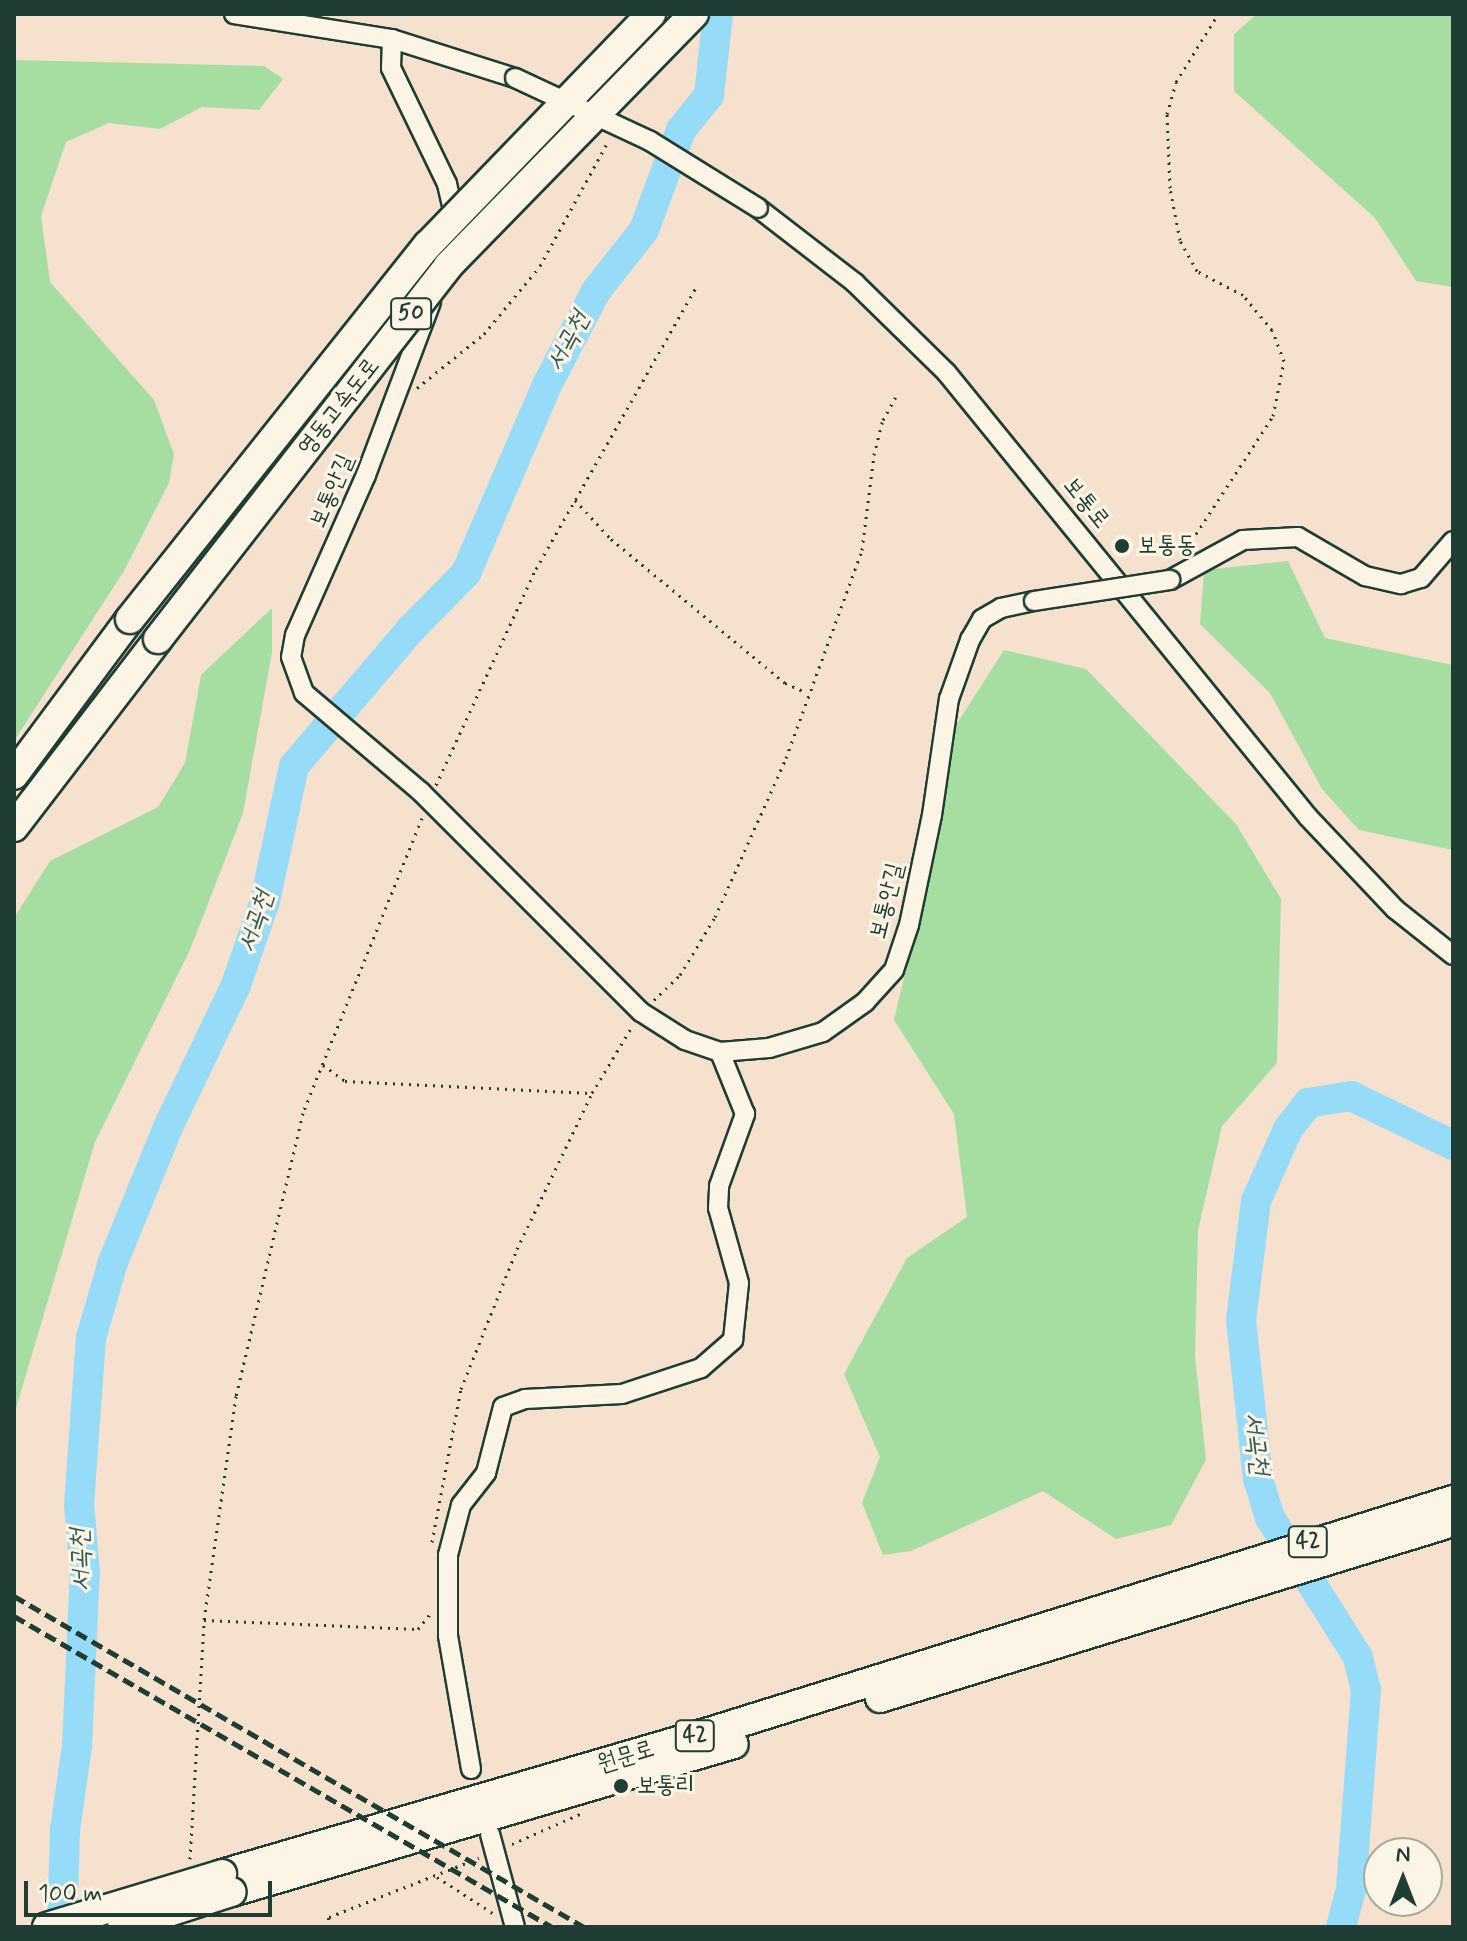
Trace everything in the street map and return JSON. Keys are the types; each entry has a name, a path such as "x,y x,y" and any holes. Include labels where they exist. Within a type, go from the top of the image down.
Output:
{"highway":[{"name":"영동고속도로","path":"14,775 130,619 428,245 651,14"},
{"name":"영동고속도로","path":"14,827 448,266 694,14"},
{"name":"42","path":"1167,1598 1453,1500"},
{"name":"42","path":"1167,1598 1453,1522"},
{"name":"원문로","path":"227,1883 719,1729 1167,1598"},
{"name":"42","path":"47,1927 227,1883"},
{"name":"42","path":"122,1927 227,1883"}],"street":[{"path":"234,14 286,16 392,39"},
{"name":"보통안길","path":"392,39 391,68 447,184 458,242 295,635 291,657 304,693 421,792 641,1012 685,1040 720,1052 769,1048 823,1032 865,1002 894,970 909,925 932,815 949,699 970,640 982,619 1001,608 1176,577"},
{"name":"보통로","path":"392,39 515,78 650,141 758,208 855,283 946,372 1308,817 1395,909 1453,955"},
{"path":"1176,577 1243,540 1298,537 1365,576 1401,584 1421,578 1453,541"},
{"path":"471,1769 448,1636 448,1555 461,1505 486,1473 503,1407 525,1399 622,1394 701,1368 733,1340 739,1283 718,1208 719,1186 745,1114 720,1052"},
{"path":"494,1842 508,1923"}],"path":[{"path":"1176,577 1184,548 1273,416 1284,361 1272,330 1243,295 1197,271 1180,240 1172,201 1167,114 1176,82 1218,14"},
{"path":"392,402 433,378 484,334 540,266 587,187 610,136"},
{"path":"561,527 697,286"},
{"path":"431,1549 461,1389 517,1249 592,1093 641,1012 680,975 715,917 786,758 806,693 862,550 874,455 883,420 896,397"},
{"path":"575,500 634,558 785,683 806,693"},
{"path":"189,1870 204,1620 236,1396 303,1113 330,1048"},
{"path":"323,1065 345,1081 592,1093"},
{"path":"204,1620 418,1629 431,1612"},
{"path":"326,1927 329,1917 436,1877 494,1842"},
{"path":"436,1877 508,1923"}],"green space":[{"path":"1257,14 1453,14 1453,287 1416,281 1375,218 1234,91 1234,34"},
{"path":"14,60 264,66 283,79 259,110 202,107 160,129 109,123 66,142 41,216 50,282 154,400 174,454 169,483 124,571 14,741"},
{"path":"1288,561 1325,638 1453,665 1453,850 1359,830 1322,789 1270,693 1200,624 1204,570"},
{"path":"272,608 272,652 243,813 190,950 95,1142 14,1415 14,918 50,861 158,807 185,763 201,675"},
{"path":"1004,650 1086,669 1236,824 1281,899 1277,1063 1222,1126 1198,1230 1195,1356 1206,1460 1171,1525 1116,1539 1043,1491 911,1551 883,1555 862,1503 880,1457 844,1374 907,1258 967,1217 954,1114 894,1020 937,838 949,736"}],"waterway":[{"name":"서곡천","path":"62,1927 65,1830 77,1746 85,1573 79,1505 91,1338 113,1262 168,1127 236,985 265,901 294,766 410,630 466,573 548,383 596,291 644,230 681,130 709,95 718,14"},
{"name":"서곡천","path":"1341,1927 1351,1889 1366,1690 1358,1657 1270,1518 1258,1479 1241,1320 1256,1201 1288,1129 1308,1103 1351,1096 1453,1145"}],"railway":[{"path":"14,1596 584,1927"},
{"path":"14,1616 552,1927"}],"place":[{"name":"보통동","path":"1122,546"},
{"name":"보통리","path":"621,1786"}]}
